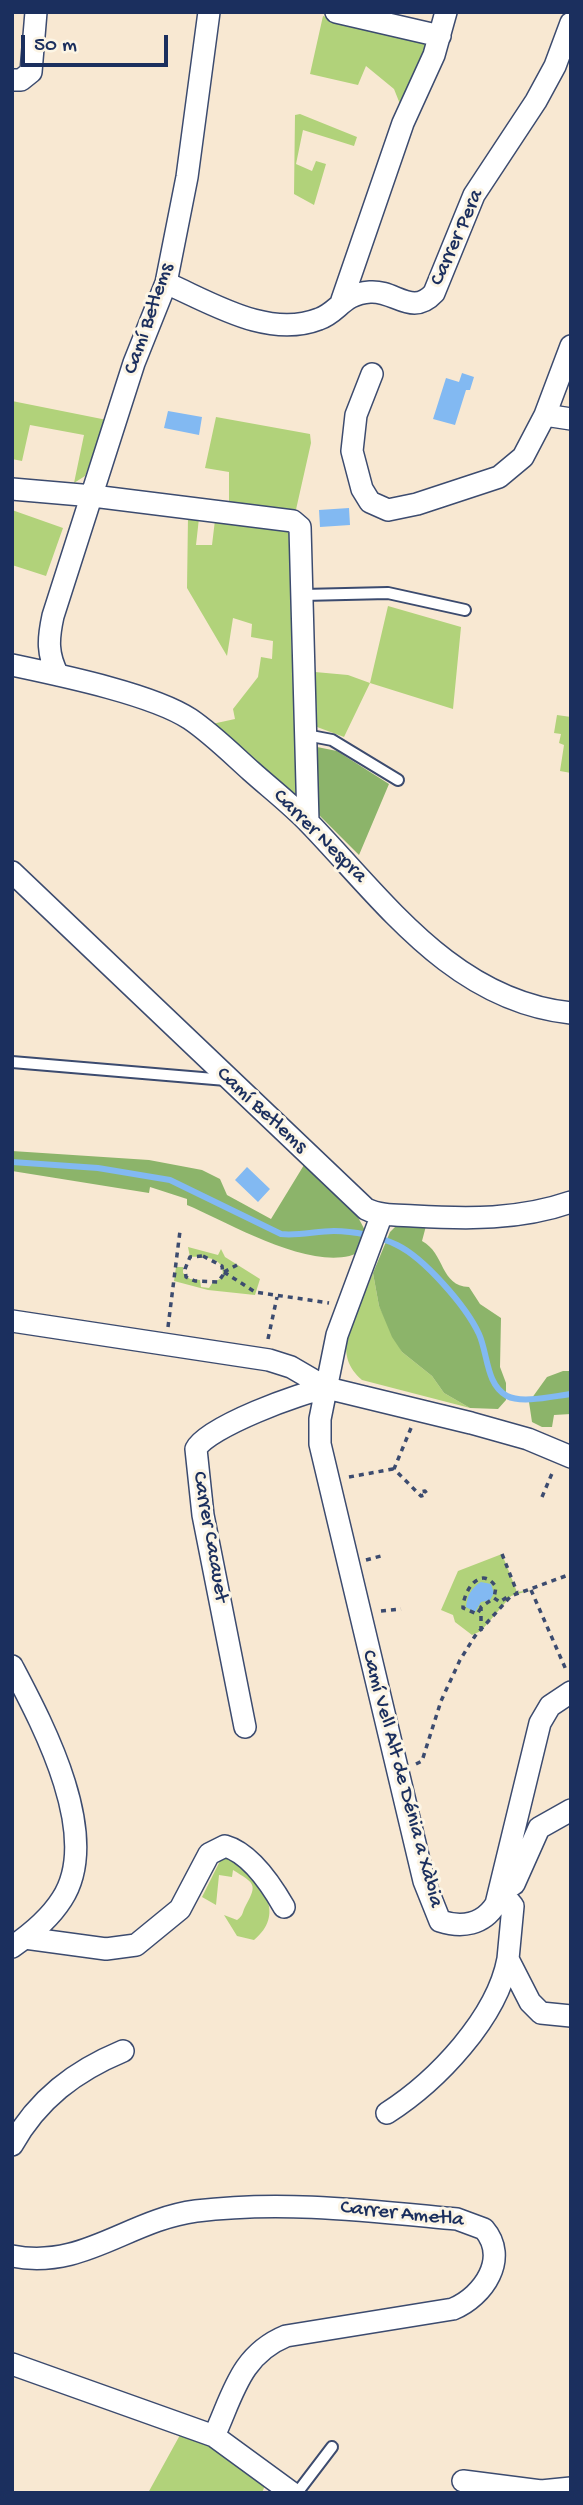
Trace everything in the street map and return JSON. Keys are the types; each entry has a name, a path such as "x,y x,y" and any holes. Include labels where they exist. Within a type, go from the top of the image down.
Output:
{"street":[{"path":"12,80 21,80 31,72 36,12"},
{"name":"Camí Betlems","path":"58,675 51,662 47,640 134,363 166,283 187,177 209,12"},
{"path":"342,300 403,123 440,36 446,12"},
{"path":"346,14 440,36"},
{"name":"Carrer Pera","path":"166,283 256,321 280,325 322,319 342,300 358,294 380,292 412,304 421,303 434,293 474,195 536,101 555,66 571,23"},
{"path":"372,373 356,415 352,451 362,489 370,502 388,510 417,504 499,477 523,457 545,415 571,346"},
{"path":"545,415 571,419"},
{"path":"12,489 93,496 293,521 302,533 309,822"},
{"name":"Camí Betlems","path":"13,665 32,648 53,616"},
{"name":"Camí Betlems","path":"13,665 58,675"},
{"name":"Carrer Nespra","path":"58,675 158,704 187,717 309,822 391,912 469,978 527,1004 571,1013"},
{"name":"Camí Betlems","path":"12,873 366,1209 382,1214"},
{"path":"327,1388 337,1335 366,1264 382,1214 484,1219 565,1208"},
{"path":"12,1321 264,1359 291,1367 327,1388 528,1439 566,1455"},
{"name":"Camí Vell Alt de Dénia a Xàbia","path":"327,1388 320,1419 320,1444 326,1480 428,1899 440,1921 460,1925 482,1919 496,1904 540,1723 550,1706 570,1684"},
{"name":"Carrer Cacauet","path":"245,1727 203,1516 196,1449 207,1438 282,1400 327,1388"},
{"path":"12,1666 55,1749 64,1780 75,1843 73,1871 63,1898 19,1943"},
{"path":"387,2113 467,2041 500,1986 508,1959 513,1906 500,1890 514,1884 539,1829 571,1810"},
{"path":"19,1943 106,1949 136,1945 180,1909 209,1854 225,1846 238,1852 271,1885 284,1907"},
{"path":"508,1959 535,2008 550,2015 571,2015"},
{"path":"12,2146 19,2132 62,2084 86,2066 123,2051"},
{"name":"Carrer Ametla","path":"12,2256 64,2258 174,2215 257,2205 457,2219 474,2223 489,2235 495,2252 493,2266 482,2288 466,2304 453,2309 286,2336 260,2349 245,2369 214,2436"},
{"path":"12,2364 214,2436 294,2493"},
{"path":"463,2481 541,2491 571,2488"}],"lane":[{"path":"303,594 388,593 465,610"},
{"path":"306,735 332,740 398,780"},
{"path":"12,1062 228,1080"},
{"path":"294,2493 332,2447"}],"path":[{"path":"165,1343 180,1231"},
{"path":"237,1265 223,1272 218,1282 195,1281 186,1277 186,1266 190,1257 203,1256 220,1263 223,1272 256,1292 348,1308"},
{"path":"176,1267 186,1266"},
{"path":"264,1359 277,1297"},
{"path":"394,1469 417,1409"},
{"path":"542,1496 566,1455"},
{"path":"326,1480 394,1469"},
{"path":"394,1469 419,1492"},
{"path":"502,1554 517,1592"},
{"path":"397,1768 422,1761 453,1673 471,1642 511,1596 571,1574"},
{"path":"481,1578 489,1580 496,1587 494,1598 481,1607 477,1614 463,1608 464,1597 471,1584 481,1578"},
{"path":"494,1598 500,1601 517,1592 531,1590"},
{"path":"531,1590 570,1684"},
{"path":"481,1607 481,1631"}],"green space":[{"path":"323,16 428,43 400,104 394,89 366,66 358,85 310,74"},
{"path":"300,114 357,137 354,146 303,130 296,164 312,171 316,161 326,164 314,205 294,194 295,115"},
{"path":"12,401 107,420 85,476 74,483 84,435 30,425 22,461 12,459"},
{"path":"216,417 310,434 311,443 295,514 229,505 229,472 205,468"},
{"path":"12,510 63,528 46,576 12,565"},
{"path":"188,517 199,518 196,545 212,545 215,520 289,528 293,534 295,633 291,633 298,796 294,798 212,724 235,719 233,709 258,677 261,657 272,659 273,641 251,637 252,624 233,618 227,656 187,588"},
{"path":"388,606 461,627 453,709 370,683"},
{"path":"315,672 348,675 370,683 344,737 317,727"},
{"path":"557,715 571,717 571,773 560,771 564,745 559,743 561,734 554,733"},
{"path":"317,747 337,751 389,784 359,855 319,815"},
{"path":"12,1151 149,1160 202,1170 220,1179 227,1195 271,1219 304,1165 332,1185 356,1214 366,1233 363,1250 345,1257 300,1253 187,1205 187,1199 150,1187 149,1193 12,1171"},
{"path":"399,1223 426,1226 422,1241 435,1253 447,1275 460,1285 469,1287 480,1304 501,1318 500,1367 506,1383 506,1400 498,1409 470,1408 444,1393 432,1376 402,1352 392,1337 379,1306 373,1273 390,1232"},
{"path":"188,1247 218,1255 221,1249 225,1257 260,1279 255,1295 208,1290 174,1281 176,1267 183,1267 183,1273 190,1279 200,1280 201,1287 209,1288 213,1282 222,1278 223,1271 218,1262 208,1258 190,1257"},
{"path":"373,1273 379,1306 402,1352 432,1376 444,1393 470,1408 362,1380 353,1371 347,1355 347,1336"},
{"path":"571,1371 571,1414 554,1415 552,1427 542,1427 532,1422 529,1402 547,1377"},
{"path":"502,1554 517,1592 531,1590 511,1596 481,1631 472,1635 455,1622 453,1615 441,1610 458,1571"},
{"path":"223,1855 257,1882 268,1901 268,1921 254,1940 237,1936 224,1915 237,1920 242,1915 252,1893 250,1881 233,1870 232,1877 219,1875 216,1905 202,1897"},
{"path":"180,2435 208,2445 265,2485 262,2493 148,2493"}],"water":[{"path":"462,373 474,377 470,390 466,390 455,425 433,419 446,378 459,382"},
{"path":"168,411 202,417 199,435 164,428"},
{"path":"349,508 350,525 320,527 319,510"},
{"path":"247,1167 270,1189 258,1202 235,1180"},
{"path":"481,1582 491,1584 494,1593 490,1600 481,1602 475,1612 466,1607 472,1590"}],"waterway":[{"path":"12,1162 98,1168 170,1180 281,1234 341,1231 390,1242 408,1251 431,1271 464,1310 479,1334 491,1377 500,1391 507,1396 521,1399 571,1394"}]}
